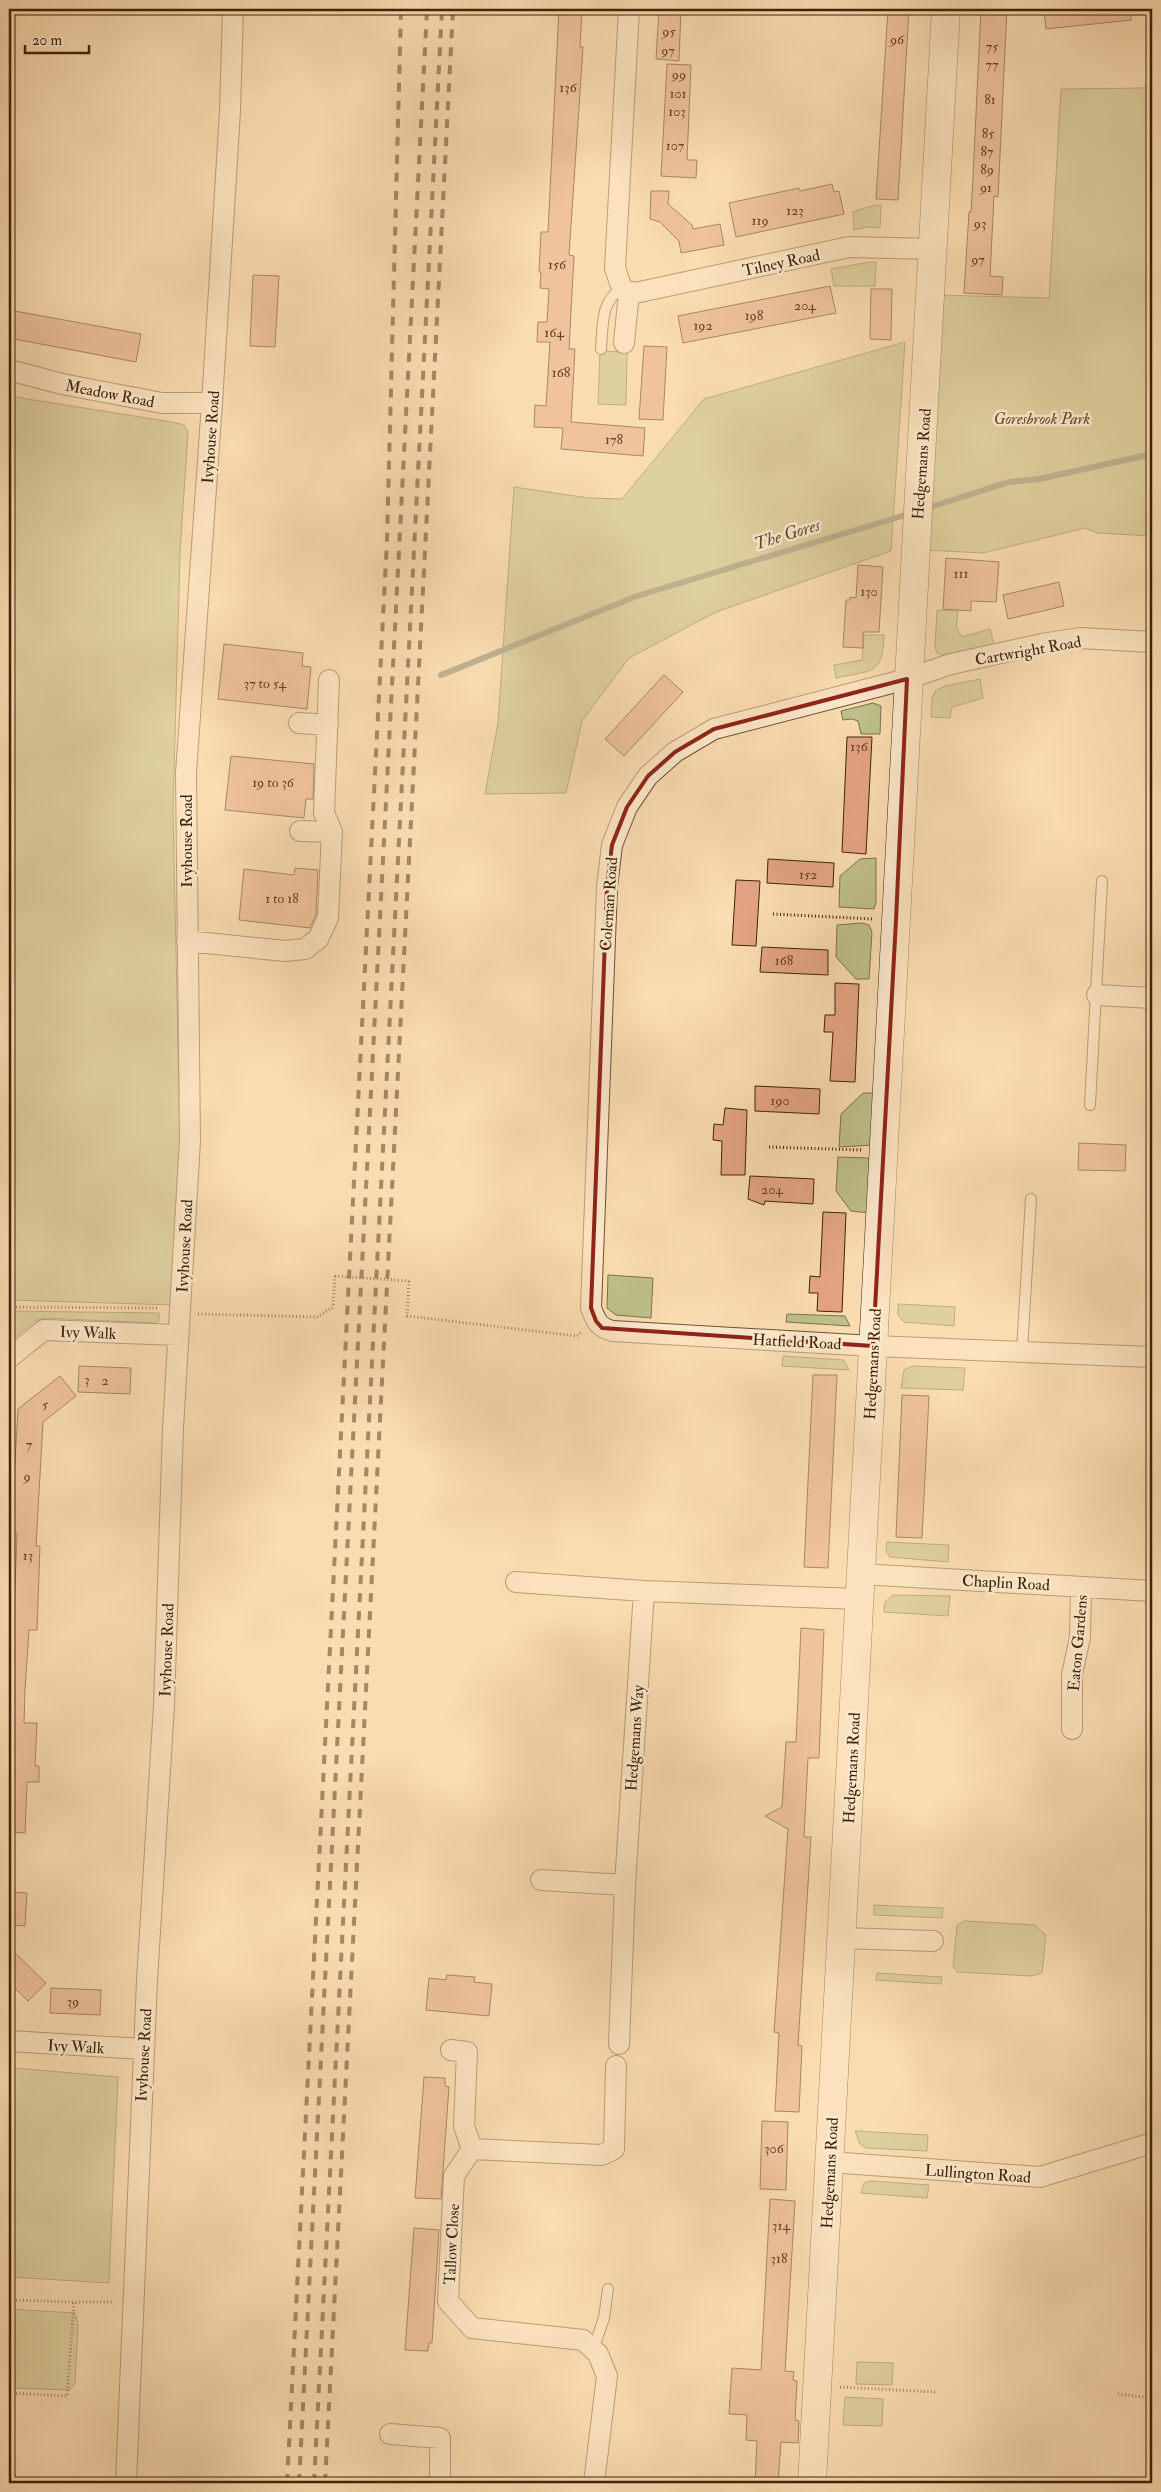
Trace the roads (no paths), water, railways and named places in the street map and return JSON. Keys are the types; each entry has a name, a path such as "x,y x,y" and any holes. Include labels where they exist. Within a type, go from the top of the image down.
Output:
{"street":[{"name":"Ivyhouse Road","path":"126,2483 134,2330 132,2303 144,2049 164,1705 178,1335 190,1141 186,772 230,112 233,9"},
{"path":"624,343 625,291 615,268 629,9"},
{"name":"Hedgemans Road","path":"812,2483 843,1938 907,678 934,249 946,9"},
{"name":"Tilney Road","path":"625,291 634,293 849,247 934,249"},
{"name":"Meadow Road","path":"9,370 62,384 162,402 212,404"},
{"name":"Cartwright Road","path":"907,678 951,664 1080,638 1152,642"},
{"name":"Coleman Road","path":"596,1321 591,1308 607,887 612,845 627,807 648,776 675,752 714,729 907,678"},
{"path":"187,941 285,951 304,949 318,940 328,918 332,832 324,813 329,680"},
{"path":"299,723 328,725"},
{"path":"300,831 332,832"},
{"path":"1097,995 1152,998"},
{"name":"Hatfield Road","path":"596,1321 602,1328 612,1330 873,1346 1152,1357"},
{"name":"Ivy Walk","path":"9,1358 44,1330 178,1335"},
{"path":"516,1582 644,1591 860,1586"},
{"name":"Chaplin Road","path":"860,1586 1081,1587 1152,1591"},
{"name":"Eaton Gardens","path":"1072,1729 1072,1675 1080,1637 1081,1587"},
{"name":"Hedgemans Way","path":"619,2044 625,1885 644,1591"},
{"path":"540,1880 625,1885"},
{"path":"843,1938 933,1941"},
{"name":"Ivy Walk","path":"9,2041 144,2049"},
{"path":"451,2050 467,2052 464,2126 472,2148 602,2155 614,2149 616,2066"},
{"name":"Lullington Road","path":"830,2162 1040,2177 1152,2143"},
{"name":"Tallow Close","path":"472,2148 454,2176 448,2301 472,2328 583,2340 593,2350"},
{"path":"593,2350 598,2354 607,2376 594,2483"},
{"path":"390,2434 440,2438 440,2483"}],"lane":[{"path":"601,349 607,302 614,293 625,291"},
{"path":"1090,1105 1102,881"},
{"path":"1022,1351 1032,1199"},
{"path":"593,2350 604,2318 608,2289"}],"waterway":[{"name":"The Gores","path":"924,509 1009,482 1039,479 1152,454"},
{"name":"The Gores","path":"441,675 637,596 912,513"}],"railway":[{"path":"287,2483 387,540 401,9"},
{"path":"299,2483 427,9"},
{"path":"314,2483 442,9"},
{"path":"325,2483 453,9"}],"park label":[{"name":"Goresbrook Park","path":"1042,418"}]}
